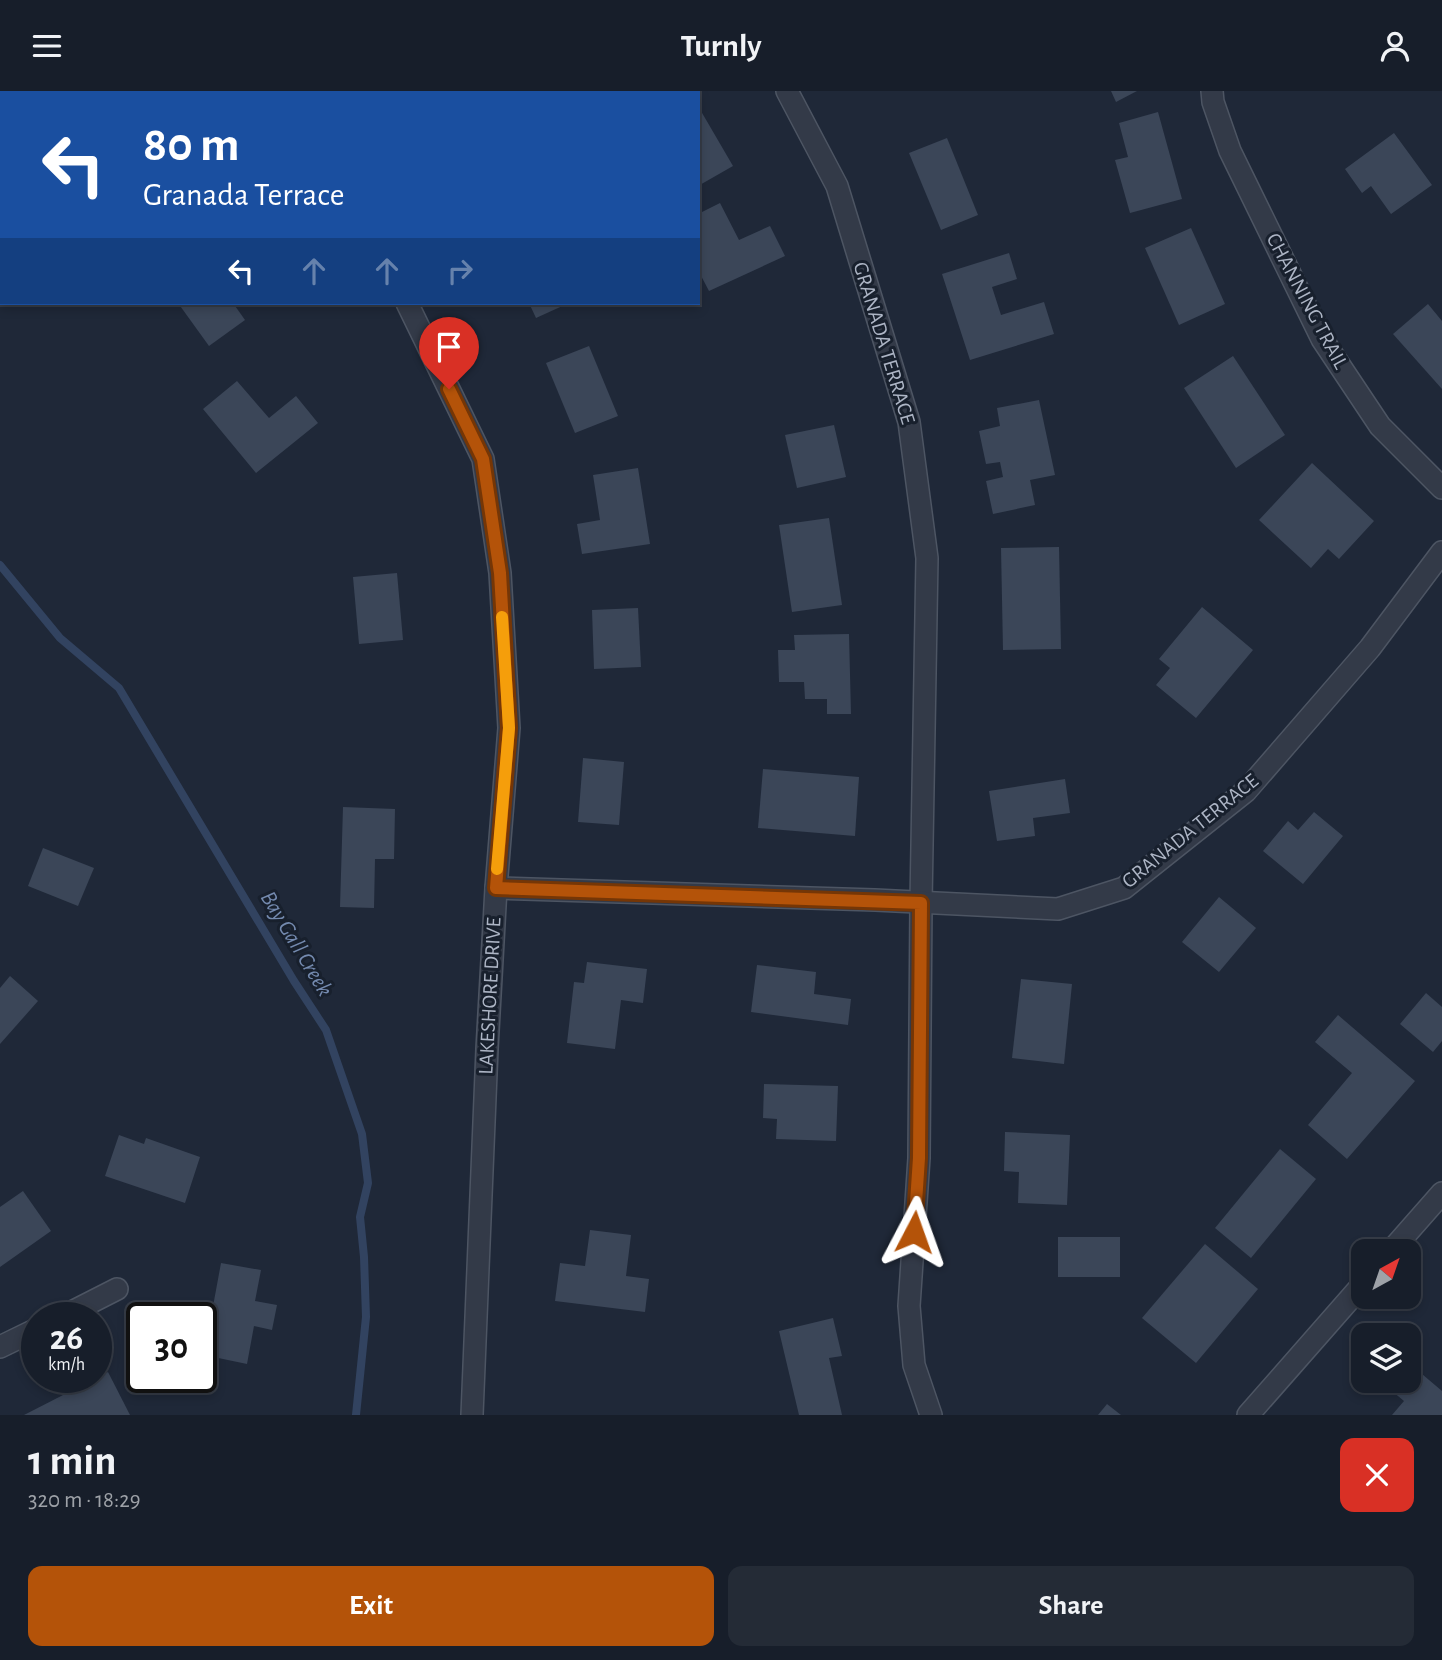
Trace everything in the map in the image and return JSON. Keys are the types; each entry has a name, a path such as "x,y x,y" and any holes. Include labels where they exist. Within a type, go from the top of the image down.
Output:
{"street":[{"name":"GRANADA TERRACE","path":"787,91 837,186 909,422 927,558 919,1158 909,1307 914,1365 931,1415"},
{"name":"CHANNING TRAIL","path":"1212,91 1213,102 1230,151 1322,339 1380,426 1442,488"},
{"name":"LAKESHORE DRIVE","path":"408,305 483,459 500,573 509,728 496,888 472,1415"},
{"name":"GRANADA TERRACE","path":"496,888 1058,909 1124,888 1246,791 1370,647 1442,552"},
{"path":"1402,1239 1442,1193"},
{"path":"91,1302 117,1289"},
{"path":"1248,1415 1351,1298"},
{"path":"0,1347 21,1337"}],"building":[{"path":"1111,91 1137,91 1116,102"},
{"path":"700,109 733,166 700,185"},
{"path":"1158,112 1182,199 1130,213 1115,160 1128,157 1119,123"},
{"path":"1394,133 1432,185 1391,214 1371,186 1362,193 1345,169"},
{"path":"947,138 978,215 941,230 909,153"},
{"path":"720,203 739,240 770,226 785,256 709,291 700,274 700,213"},
{"path":"1191,228 1225,304 1179,325 1145,248"},
{"path":"1009,253 1017,279 992,287 1001,315 1044,302 1054,334 970,360 942,274"},
{"path":"1428,304 1442,321 1442,389 1393,334"},
{"path":"179,305 234,305 245,320 209,346"},
{"path":"530,305 565,305 536,318"},
{"path":"589,346 618,416 575,433 546,363"},
{"path":"1233,356 1285,435 1236,468 1184,388"},
{"path":"237,381 269,418 296,396 318,423 256,473 203,409"},
{"path":"1039,400 1055,475 1030,480 1035,505 993,514 986,481 1003,477 1000,462 986,464 979,431 1000,426 997,408"},
{"path":"834,425 846,477 797,488 785,435"},
{"path":"1312,463 1374,521 1339,559 1328,549 1311,568 1259,520"},
{"path":"638,468 650,544 582,554 577,524 600,520 593,475"},
{"path":"829,518 842,605 792,612 779,525"},
{"path":"1059,547 1061,649 1003,650 1001,548"},
{"path":"397,573 403,640 359,644 353,577"},
{"path":"1202,607 1253,650 1196,718 1156,685 1170,668 1159,659"},
{"path":"638,608 641,667 594,669 592,610"},
{"path":"849,634 851,714 827,714 827,699 805,699 804,682 779,682 778,650 795,650 794,635"},
{"path":"583,758 624,762 619,825 578,822"},
{"path":"763,769 859,777 855,836 758,828"},
{"path":"1065,779 1070,813 1033,818 1035,836 997,841 989,791"},
{"path":"343,807 395,809 394,859 375,859 374,908 340,907"},
{"path":"1314,812 1343,836 1303,884 1263,851 1288,821 1298,830"},
{"path":"43,848 94,868 78,906 28,886"},
{"path":"1219,897 1256,928 1219,972 1182,942"},
{"path":"587,962 647,969 643,1003 621,1000 615,1049 567,1043 574,982 584,983"},
{"path":"757,965 816,972 814,994 851,999 848,1025 751,1012"},
{"path":"10,976 38,1001 0,1044 0,988"},
{"path":"1021,979 1072,984 1064,1064 1012,1058"},
{"path":"1426,993 1442,1007 1442,1041 1433,1052 1400,1024"},
{"path":"1338,1015 1415,1081 1347,1159 1308,1125 1352,1073 1315,1042"},
{"path":"764,1084 838,1086 836,1141 776,1139 777,1119 763,1118"},
{"path":"1005,1132 1070,1135 1067,1205 1018,1203 1019,1172 1004,1171"},
{"path":"119,1135 144,1144 146,1138 200,1157 185,1203 105,1176"},
{"path":"1280,1149 1316,1179 1251,1258 1215,1228"},
{"path":"23,1191 51,1231 0,1267 0,1207"},
{"path":"590,1230 631,1235 626,1276 649,1279 645,1312 555,1301 560,1263 585,1266"},
{"path":"1058,1237 1120,1237 1120,1277 1058,1277"},
{"path":"1205,1244 1258,1289 1196,1363 1142,1318"},
{"path":"221,1263 261,1270 255,1301 277,1305 272,1330 254,1326 247,1364 217,1358 217,1302 214,1302"},
{"path":"833,1318 842,1356 829,1358 842,1415 799,1415 779,1331"},
{"path":"1421,1373 1442,1391 1442,1415 1392,1415 1404,1401 1394,1393 1421,1393"},
{"path":"112,1380 130,1415 24,1415 67,1393 112,1393"},
{"path":"1107,1404 1121,1415 1098,1415"}],"waterway":[{"name":"Bay Gall Creek","path":"0,565 60,638 119,688 326,1030 362,1134 368,1183 360,1217 366,1317 356,1415"}],"slow traffic":[{"path":"497,869 509,728 502,617"}],"route":[{"path":"449,389 483,459 500,573 509,728 496,888 921,903 919,1158 914,1232"}]}
